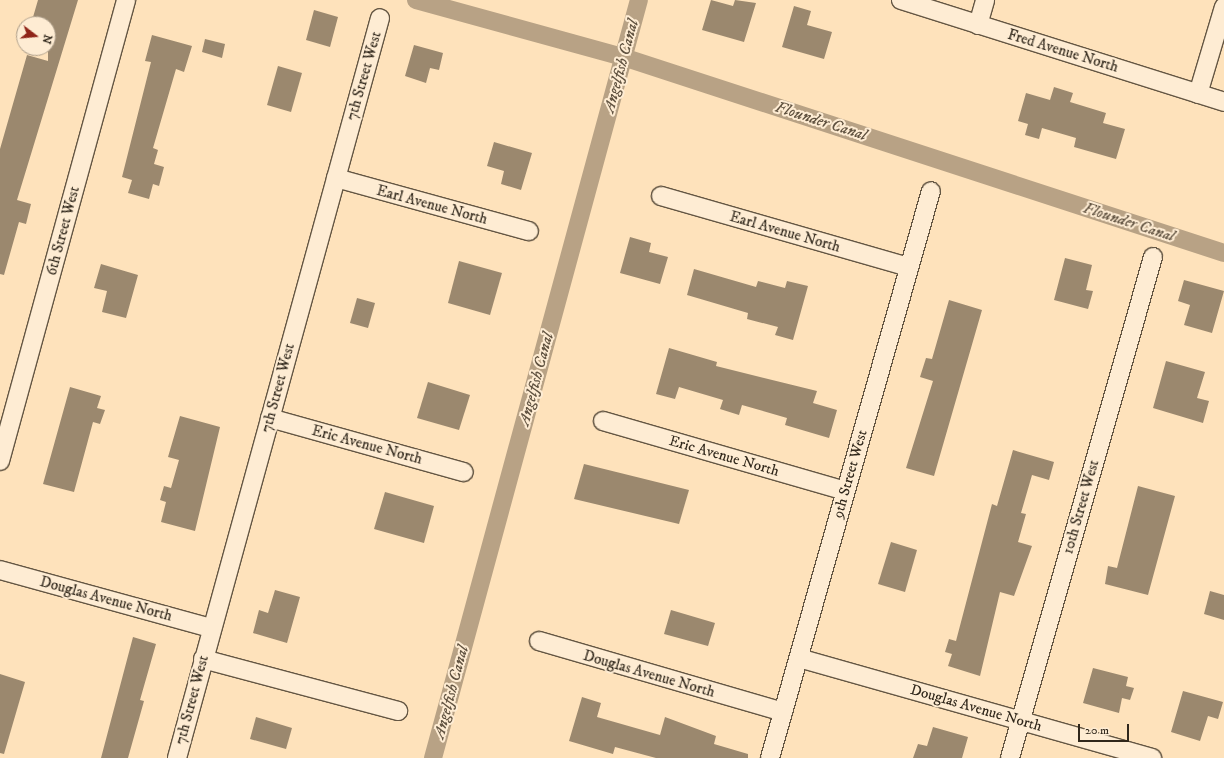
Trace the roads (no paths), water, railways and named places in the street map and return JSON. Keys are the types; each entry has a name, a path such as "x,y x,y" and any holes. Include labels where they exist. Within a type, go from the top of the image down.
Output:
{"street":[{"name":"6th Street West","path":"0,461 126,0"},
{"name":"Fred Avenue North","path":"901,0 1224,102"},
{"path":"978,25 985,0"},
{"path":"1198,94 1224,7"},
{"name":"7th Street West","path":"177,758 211,628 380,18"},
{"name":"Earl Avenue North","path":"336,178 529,231"},
{"name":"9th Street West","path":"770,758 799,658 844,491 931,191"},
{"name":"Earl Avenue North","path":"661,196 909,267"},
{"name":"10th Street West","path":"1010,758 1153,257"},
{"name":"Eric Avenue North","path":"270,418 464,472"},
{"name":"Eric Avenue North","path":"603,421 844,491"},
{"name":"Douglas Avenue North","path":"0,570 211,628"},
{"name":"Douglas Avenue North","path":"539,642 783,712"},
{"name":"Douglas Avenue North","path":"799,658 1152,758"},
{"path":"203,659 398,711"}],"waterway":[{"name":"Flounder Canal","path":"416,0 623,57 1224,253"},
{"name":"Angelfish Canal","path":"433,758 639,0"}]}
